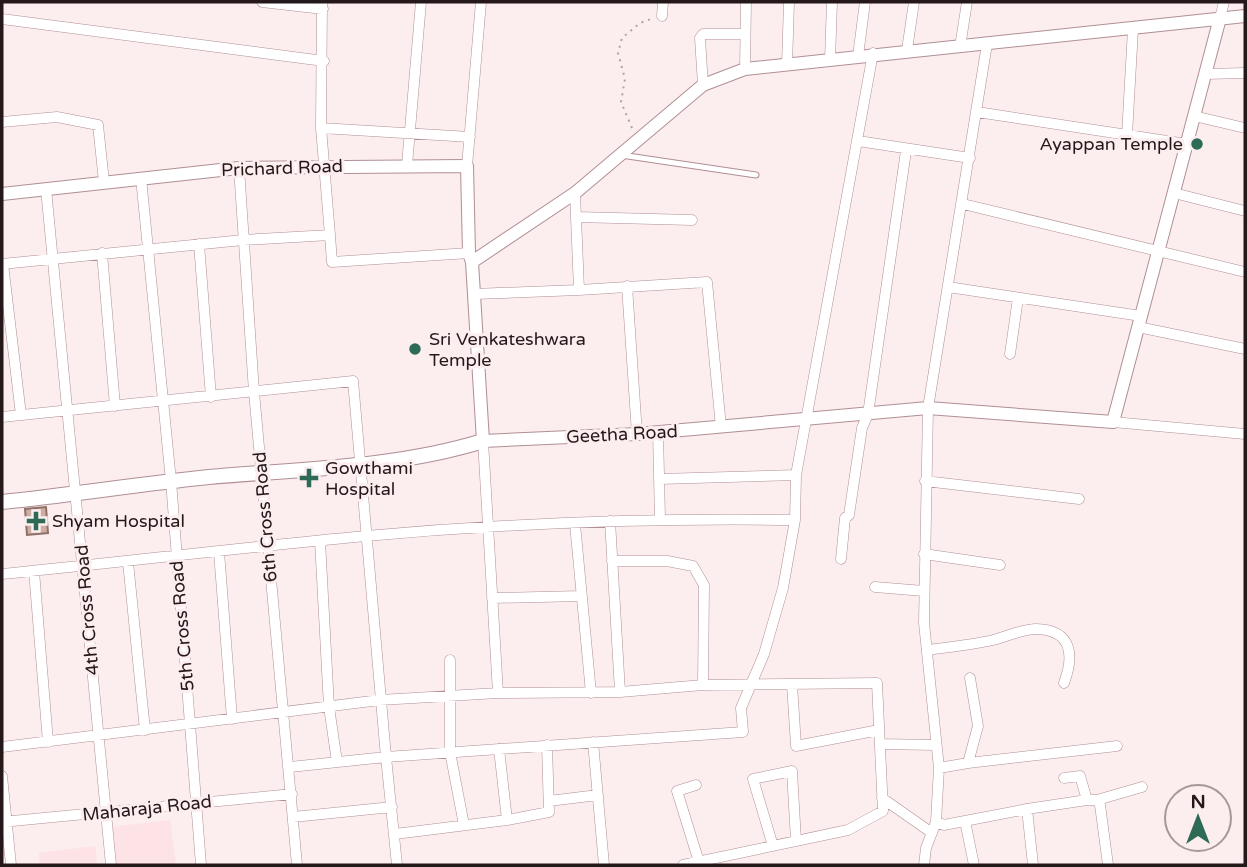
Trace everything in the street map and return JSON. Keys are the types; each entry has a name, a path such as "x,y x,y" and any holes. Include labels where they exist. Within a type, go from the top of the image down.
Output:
{"main road":[{"name":"Geetha Road","path":"2,502 171,481 359,464 445,453 483,441"}],"street":[{"path":"262,2 322,5 324,61 321,128 332,262 471,257 575,193 703,85 745,69 830,61 873,53 960,47 1245,16"},
{"path":"407,165 421,2"},
{"path":"481,2 467,166 498,693"},
{"path":"662,16 663,2"},
{"path":"745,69 746,2"},
{"path":"787,65 789,2"},
{"path":"830,61 832,2"},
{"path":"858,56 865,2"},
{"path":"907,50 914,2"},
{"path":"960,47 967,2"},
{"path":"1112,422 1224,2"},
{"path":"2,19 324,61"},
{"path":"1127,135 1133,29"},
{"path":"703,85 700,38 703,34 744,34"},
{"path":"924,865 936,822 939,768 924,591 928,408 987,44"},
{"path":"290,767 450,752 743,732 741,708 753,685 783,589 795,520 796,475 873,53"},
{"path":"1205,74 1245,73"},
{"path":"976,112 1187,144"},
{"path":"1194,116 1245,128"},
{"path":"2,122 57,117 98,125 104,181"},
{"path":"321,128 470,137"},
{"path":"858,141 970,158"},
{"path":"841,559 845,518 849,515 862,428 868,414 906,150"},
{"name":"Prichard Road","path":"2,194 239,168 467,166"},
{"name":"6th Cross Road","path":"239,168 254,392 297,865"},
{"name":"5th Cross Road","path":"141,178 171,481 194,803 201,865"},
{"name":"4th Cross Road","path":"46,188 111,865"},
{"path":"1174,192 1245,211"},
{"path":"575,193 579,290"},
{"path":"963,204 1245,272"},
{"path":"576,217 692,220"},
{"path":"20,415 2,264 150,248 330,235"},
{"path":"200,244 211,397"},
{"path":"102,253 114,406"},
{"path":"474,294 707,282 721,427"},
{"path":"627,286 637,434"},
{"path":"948,288 1140,321 1245,349"},
{"path":"1010,354 1018,298"},
{"path":"2,417 353,381 397,865"},
{"name":"Geetha Road","path":"483,441 637,434 928,408 1245,434"},
{"path":"658,432 660,519"},
{"path":"659,479 796,475"},
{"path":"925,481 1079,499"},
{"path":"2,574 366,536 487,527 660,519 795,520"},
{"path":"610,522 620,692"},
{"path":"575,524 591,693"},
{"path":"320,541 329,707 337,762"},
{"path":"219,552 233,719"},
{"path":"924,554 1000,565"},
{"path":"612,561 667,561 693,566 704,585 703,685"},
{"path":"128,562 145,730"},
{"path":"34,571 48,742"},
{"path":"875,587 924,591"},
{"path":"492,598 582,596"},
{"path":"928,650 991,640 1035,629 1055,634 1067,643 1072,657 1064,683"},
{"path":"450,660 450,752 464,825"},
{"path":"968,763 978,726 971,678"},
{"path":"2,747 380,700 498,693 620,692 703,685 877,683 883,811 848,830 683,865"},
{"path":"792,684 796,746 879,730"},
{"path":"593,742 604,865"},
{"path":"880,744 935,745"},
{"path":"395,834 549,812 547,745"},
{"path":"939,768 1117,746"},
{"path":"499,749 507,820"},
{"path":"773,846 753,779 792,771 796,841"},
{"path":"2,776 4,822 11,865"},
{"path":"1065,778 1080,776 1092,800 1100,805 1108,865"},
{"path":"696,785 677,791 699,862"},
{"path":"936,822 944,825 1092,800 1142,787"},
{"name":"Maharaja Road","path":"4,822 292,794"},
{"path":"549,801 598,795"},
{"path":"882,798 932,834"},
{"path":"293,817 392,807"},
{"path":"1027,809 1033,865"},
{"path":"965,821 974,865"}],"lane":[{"path":"618,155 756,175"}],"path":[{"path":"632,134 633,124 621,102 625,79 618,53 622,38 633,28 662,16"}],"shaded area":[{"path":"170,820 176,865 115,865 111,827"},
{"path":"95,846 97,865 40,865 39,853"}],"building":[{"name":"Shyam Hospital","path":"46,507 48,533 27,535 25,509"}],"place":[{"name":"Ayappan Temple","path":"1197,144"},
{"name":"Sri Venkateshwara Temple","path":"415,349"},
{"name":"Gowthami Hospital","path":"309,478"},
{"name":"Shyam Hospital","path":"36,521"}]}
